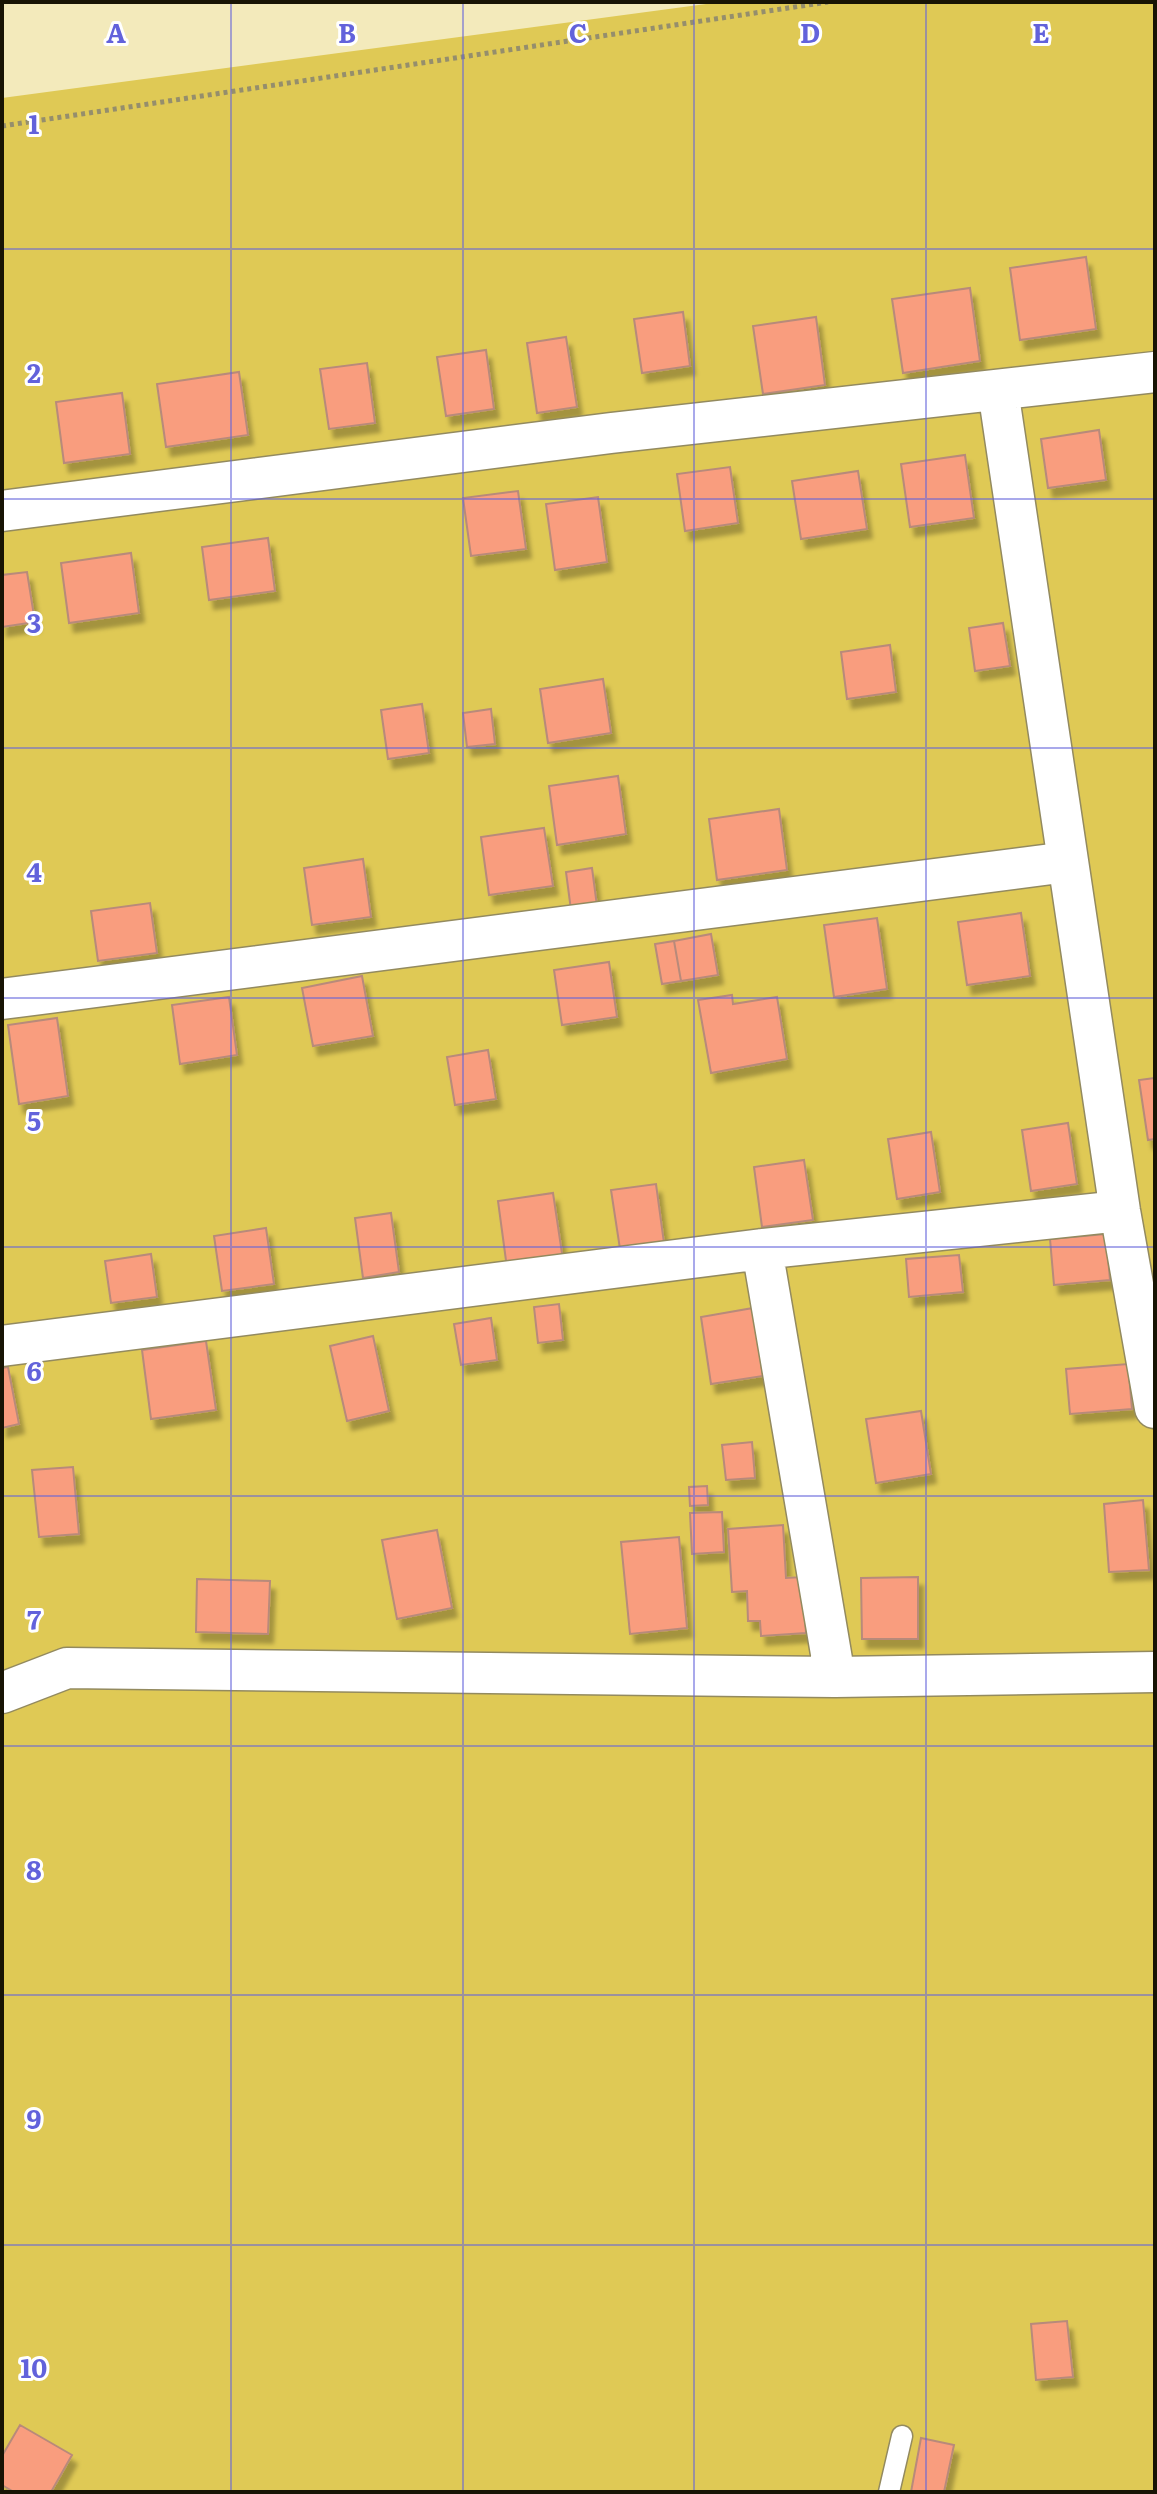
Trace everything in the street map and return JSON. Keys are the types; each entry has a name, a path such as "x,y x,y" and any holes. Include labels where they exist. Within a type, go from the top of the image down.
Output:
{"street":[{"path":"2,511 611,433 1155,372"},
{"path":"998,390 1120,1211 1155,1408"},
{"path":"2,999 1067,862"},
{"path":"2,1346 762,1249 1120,1211"},
{"path":"762,1249 835,1677"},
{"path":"2,1693 67,1668 835,1677 1155,1672"}],"lane":[{"path":"889,2492 902,2436"}],"path":[{"path":"2,126 828,2"}],"shaded area":[{"path":"721,2 1155,2 1155,2492 2,2492 2,98"}],"building":[{"path":"1086,257 1096,329 1020,340 1010,268"},
{"path":"970,288 980,361 903,373 892,299"},
{"path":"683,312 690,366 642,373 634,319"},
{"path":"816,317 825,385 763,394 753,326"},
{"path":"566,337 577,407 537,413 527,343"},
{"path":"486,350 494,409 446,416 437,357"},
{"path":"367,363 375,423 329,429 320,369"},
{"path":"239,372 248,435 166,447 157,384"},
{"path":"122,393 130,454 64,463 56,402"},
{"path":"1099,430 1106,480 1048,488 1041,439"},
{"path":"965,455 974,518 910,527 901,464"},
{"path":"730,467 738,523 685,531 677,474"},
{"path":"858,471 867,529 801,539 792,481"},
{"path":"518,491 526,549 471,556 463,498"},
{"path":"598,497 607,562 555,570 546,504"},
{"path":"268,538 275,591 209,600 202,547"},
{"path":"131,553 139,613 69,623 61,563"},
{"path":"27,572 35,622 2,627 2,575"},
{"path":"1003,623 1010,666 975,671 969,628"},
{"path":"890,645 896,692 847,699 841,652"},
{"path":"603,679 611,733 548,743 540,689"},
{"path":"422,704 429,753 388,759 381,710"},
{"path":"491,709 495,744 467,747 463,713"},
{"path":"618,776 626,834 557,845 549,786"},
{"path":"779,809 787,870 717,880 709,819"},
{"path":"544,828 553,886 489,895 481,837"},
{"path":"363,859 371,917 312,925 304,868"},
{"path":"592,868 597,906 571,910 566,872"},
{"path":"150,903 157,953 98,961 91,911"},
{"path":"1021,913 1030,976 967,985 958,922"},
{"path":"877,918 887,989 834,997 824,925"},
{"path":"711,934 718,975 681,981 674,941"},
{"path":"674,941 681,981 662,984 655,944"},
{"path":"609,962 617,1017 562,1025 554,970"},
{"path":"362,976 373,1036 313,1046 302,988"},
{"path":"732,995 733,1004 777,997 787,1059 711,1073 698,1000"},
{"path":"229,997 237,1055 180,1064 172,1005"},
{"path":"57,1018 68,1096 19,1104 8,1025"},
{"path":"488,1050 496,1099 455,1105 447,1057"},
{"path":"1155,1078 1155,1139 1148,1140 1139,1080"},
{"path":"1068,1123 1077,1184 1031,1191 1022,1130"},
{"path":"931,1132 940,1192 897,1199 888,1139"},
{"path":"804,1160 813,1220 762,1227 754,1167"},
{"path":"656,1184 664,1243 620,1249 611,1190"},
{"path":"553,1193 563,1260 507,1268 498,1201"},
{"path":"391,1213 399,1272 363,1278 355,1218"},
{"path":"266,1228 274,1284 222,1291 214,1236"},
{"path":"1106,1234 1110,1280 1054,1285 1050,1239"},
{"path":"151,1254 157,1297 111,1303 105,1261"},
{"path":"959,1255 963,1292 909,1297 906,1259"},
{"path":"559,1304 563,1340 538,1343 534,1307"},
{"path":"753,1308 763,1376 711,1384 701,1317"},
{"path":"491,1318 497,1360 461,1365 454,1324"},
{"path":"373,1336 389,1411 347,1421 330,1346"},
{"path":"206,1341 216,1410 151,1419 142,1350"},
{"path":"1128,1364 1132,1409 1070,1414 1066,1369"},
{"path":"8,1367 19,1424 2,1428 2,1368"},
{"path":"921,1411 931,1474 876,1483 866,1419"},
{"path":"752,1442 755,1478 726,1480 722,1445"},
{"path":"73,1467 79,1534 39,1537 32,1470"},
{"path":"707,1486 708,1505 690,1506 689,1487"},
{"path":"1143,1500 1149,1570 1109,1572 1104,1504"},
{"path":"722,1512 724,1552 692,1554 690,1513"},
{"path":"783,1525 786,1578 803,1577 806,1633 761,1636 760,1621 748,1621 747,1591 732,1592 728,1529"},
{"path":"437,1530 452,1608 397,1619 382,1540"},
{"path":"679,1537 687,1628 630,1634 621,1542"},
{"path":"918,1577 918,1639 862,1639 861,1578"},
{"path":"197,1579 270,1581 268,1634 196,1632"},
{"path":"1067,2321 1073,2377 1036,2380 1031,2324"},
{"path":"20,2425 72,2455 51,2492 14,2492 2,2485 2,2456"},
{"path":"921,2438 954,2445 944,2492 911,2492"}]}
